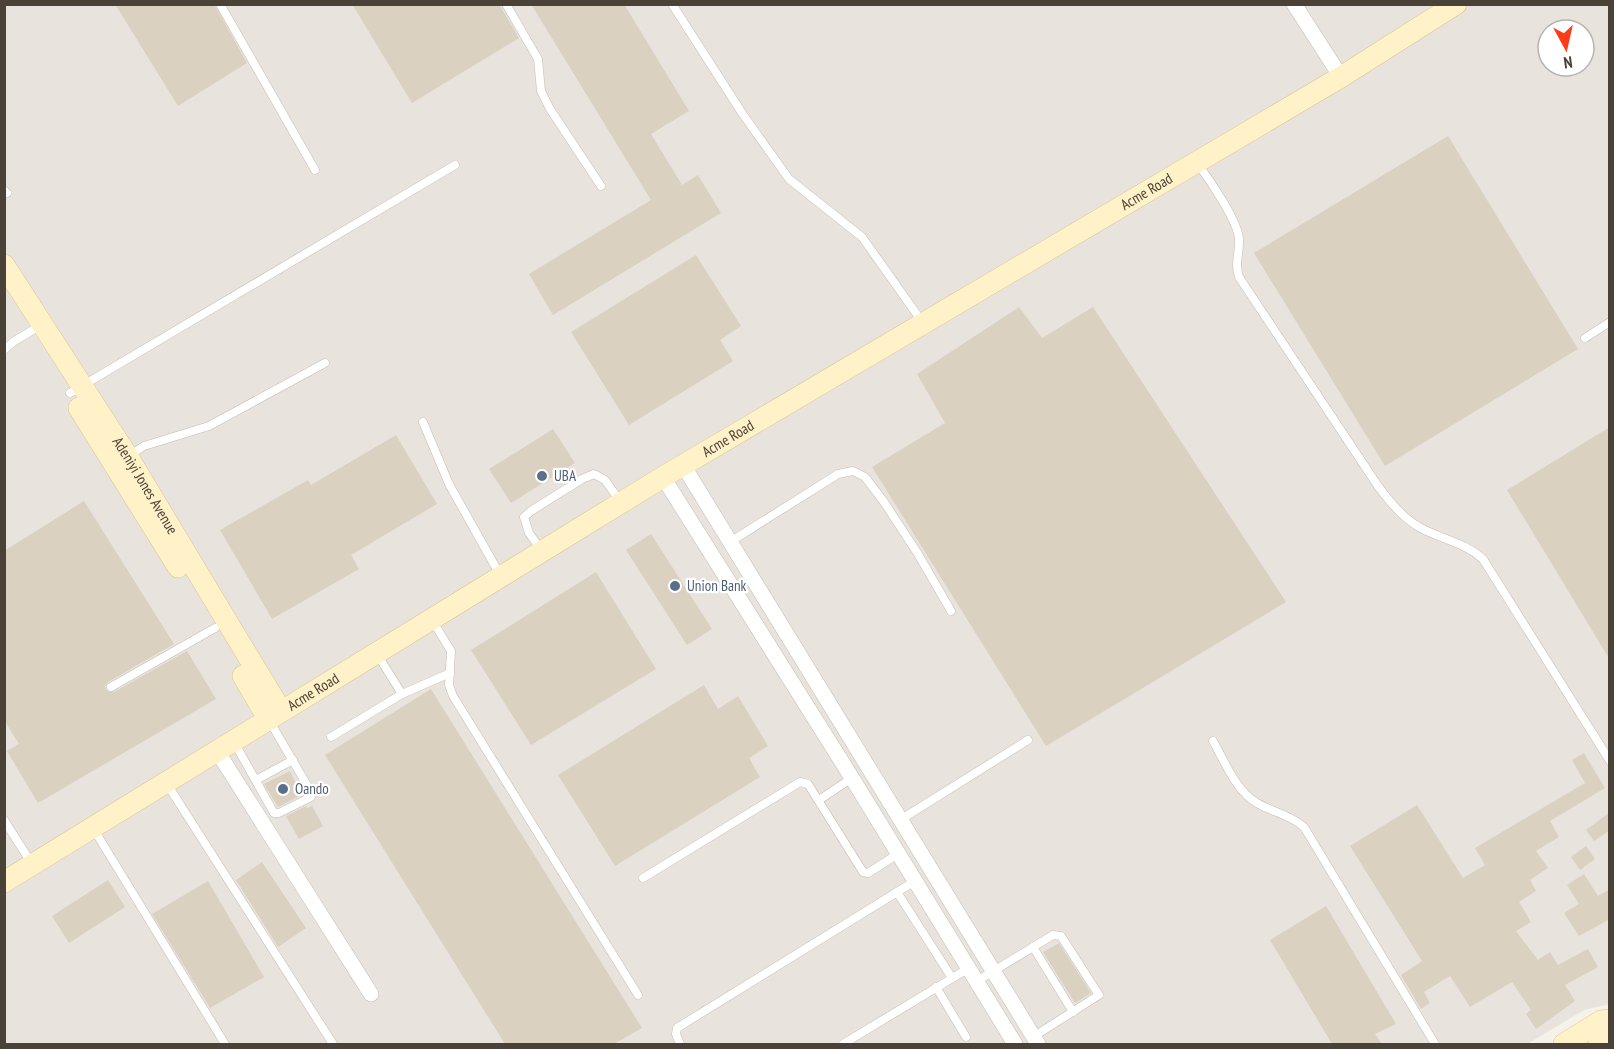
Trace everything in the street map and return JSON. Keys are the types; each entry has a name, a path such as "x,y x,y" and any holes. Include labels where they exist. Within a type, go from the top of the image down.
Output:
{"street":[{"path":"1294,4 1341,77"},
{"name":"Acme Road","path":"4,882 167,784 621,502 1341,77 1456,4"},
{"name":"Adeniyi Jones Avenue","path":"4,265 36,328 75,389 215,628 275,716"},
{"name":"Adeniyi Jones Avenue","path":"4,291 36,328"},
{"name":"Adeniyi Jones Avenue","path":"75,389 128,457 275,716"},
{"path":"683,465 1035,1041"},
{"path":"663,477 852,778 1015,1044"},
{"path":"766,641 784,629"},
{"path":"225,746 371,994"},
{"path":"1564,1044 1602,1021 1610,1020"},
{"path":"1599,1044 1610,1039"}],"lane":[{"path":"220,4 315,170"},
{"path":"506,4 538,59 541,91 550,109 601,186"},
{"path":"672,4 741,113 789,179 862,237 923,323"},
{"path":"1196,161 1237,228 1239,238 1236,267 1239,277 1378,486 1395,508 1420,528 1473,550 1483,559 1610,761"},
{"path":"75,389 455,165"},
{"path":"1585,338 1610,322"},
{"path":"4,350 36,328"},
{"path":"128,457 144,446 209,426 324,363"},
{"path":"423,422 449,484 501,576"},
{"path":"730,542 838,474 853,471 866,477 884,502 951,611"},
{"path":"543,550 529,533 525,518 531,511 582,479 594,474 604,480 621,502"},
{"path":"431,619 451,651 449,685 453,696 638,995"},
{"path":"111,687 215,628"},
{"path":"376,653 402,694"},
{"path":"331,737 402,694 450,673"},
{"path":"225,746 256,780 276,813 311,797 311,792 292,760 275,716"},
{"path":"900,820 1028,740"},
{"path":"1213,741 1241,788 1255,802 1297,821 1304,827 1435,1044"},
{"path":"256,780 292,760"},
{"path":"819,800 852,778"},
{"path":"643,878 800,782 808,784 863,872 868,873 898,854"},
{"path":"167,784 333,1044"},
{"path":"4,820 33,865"},
{"path":"93,827 225,1044"},
{"path":"680,1044 676,1034 677,1028 915,881"},
{"path":"897,892 952,978"},
{"path":"843,1044 952,978 993,972 1053,935 1061,936 1099,993 1098,997 1073,1012 1035,1041"},
{"path":"1033,948 1073,1012"},
{"path":"936,987 966,1037"}],"shaded area":[{"path":"5,5 1609,5 1609,1004 1584,1010 1527,1044 5,1044"}],"building":[{"path":"115,4 214,4 247,63 178,106"},
{"path":"352,4 499,4 519,38 412,103"},
{"path":"531,4 624,4 689,111 651,134 682,185 698,175 721,213 553,315 529,274 651,200"},
{"path":"1448,136 1578,349 1385,466 1254,253"},
{"path":"696,255 741,326 720,340 733,361 629,425 571,332"},
{"path":"1019,307 1042,338 1093,307 1286,602 1046,746 872,467 945,423 917,374"},
{"path":"1610,427 1610,660 1507,490"},
{"path":"553,429 575,463 511,503 489,469"},
{"path":"396,435 437,504 351,555 359,569 272,619 220,530 308,480 311,485"},
{"path":"84,501 174,644 108,682 105,686 106,690 114,692 187,651 216,699 38,803 7,751 19,744 4,720 4,551"},
{"path":"651,534 712,629 687,645 626,550"},
{"path":"596,572 656,669 531,745 471,650"},
{"path":"704,685 718,709 738,696 768,746 749,758 760,777 615,866 558,775"},
{"path":"431,689 642,1028 614,1044 505,1044 325,755"},
{"path":"1584,753 1605,788 1550,821 1559,837 1536,851 1548,868 1530,880 1536,891 1519,902 1531,922 1516,931 1538,960 1550,952 1558,965 1588,949 1598,967 1565,985 1575,1001 1536,1029 1526,1014 1531,1010 1512,982 1470,1007 1450,976 1424,992 1430,1003 1421,1009 1401,975 1422,961 1350,846 1417,805 1463,878 1485,865 1475,848 1585,783 1572,760"},
{"path":"290,771 301,795 278,807 264,784"},
{"path":"306,806 307,808 312,806 323,826 299,839 286,816"},
{"path":"1610,812 1610,830 1594,841 1586,830"},
{"path":"1586,846 1595,859 1580,870 1571,857"},
{"path":"262,862 306,928 278,947 236,880"},
{"path":"1584,874 1598,896 1610,889 1610,919 1579,936 1564,913 1579,904 1567,885"},
{"path":"108,880 125,907 69,943 52,916"},
{"path":"208,881 264,977 210,1008 152,914"},
{"path":"1326,906 1396,1024 1375,1034 1382,1044 1332,1044 1270,940"},
{"path":"1059,943 1091,993 1075,1003 1043,952"}],"place":[{"name":"UBA","path":"542,476"},
{"name":"Union Bank","path":"675,586"},
{"name":"Oando","path":"283,789"}]}
